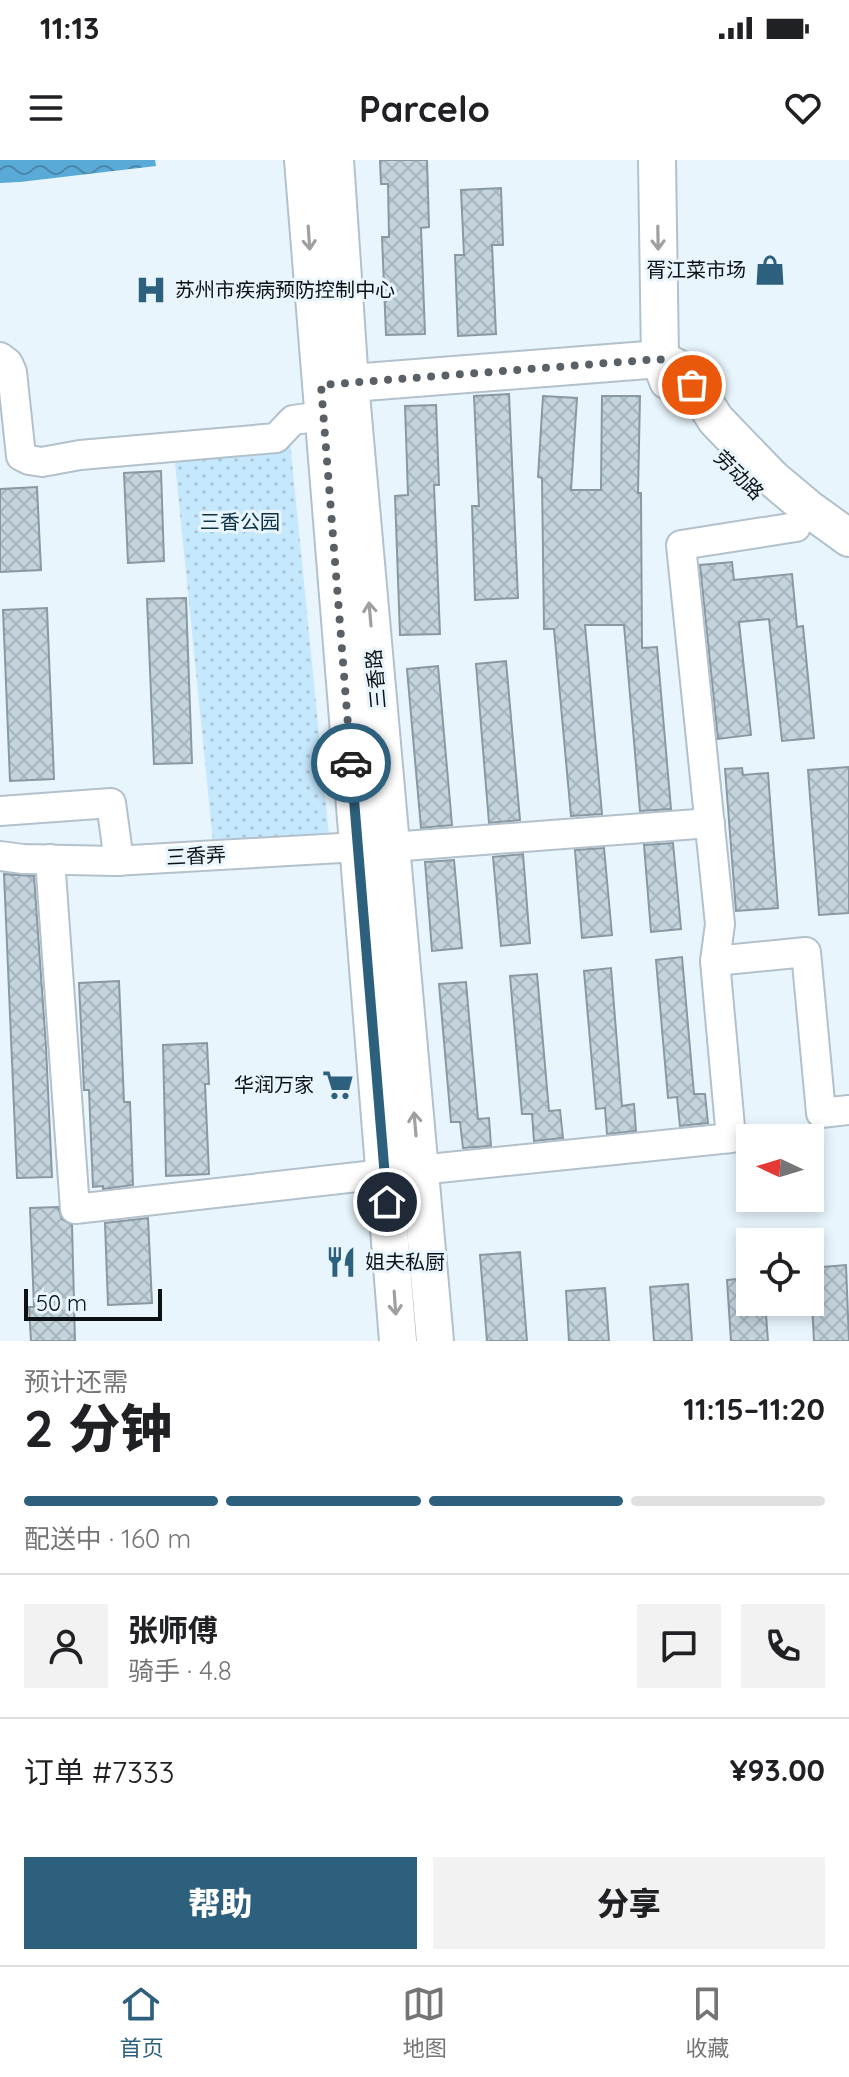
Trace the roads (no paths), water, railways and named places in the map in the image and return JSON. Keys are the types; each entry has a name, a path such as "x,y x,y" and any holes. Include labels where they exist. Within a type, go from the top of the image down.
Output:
{"main road":[{"name":"三香路","path":"303,160 331,395 375,847 402,1172 398,1341"},
{"name":"三香路","path":"331,395 335,160"},
{"name":"劳动路","path":"657,160 660,359 672,391 699,433 735,473 796,527 849,565"},
{"path":"331,395 660,359"},
{"name":"劳动路","path":"660,359 685,372 716,420 772,478 849,538"},
{"name":"三香路","path":"402,1172 435,1341"}],"street":[{"path":"0,357 8,363 12,372 21,456 42,462 80,455 276,438 293,420 331,395"},
{"path":"50,859 75,1209 731,1138 715,961 720,924 681,545 796,527"},
{"path":"0,811 111,803 119,861"},
{"name":"三香弄","path":"0,856 119,861 375,847 710,823"},
{"path":"715,961 806,952 821,1113 849,1110"}],"water":[{"path":"0,160 155,160 156,166 0,183"}],"place":[{"name":"胥江菜市场","path":"770,270"},
{"name":"苏州市疾病预防控制中心","path":"151,290"},
{"name":"华润万家","path":"338,1085"},
{"name":"姐夫私厨","path":"341,1262"}],"park label":[{"name":"三香公园","path":"240,522"}]}
